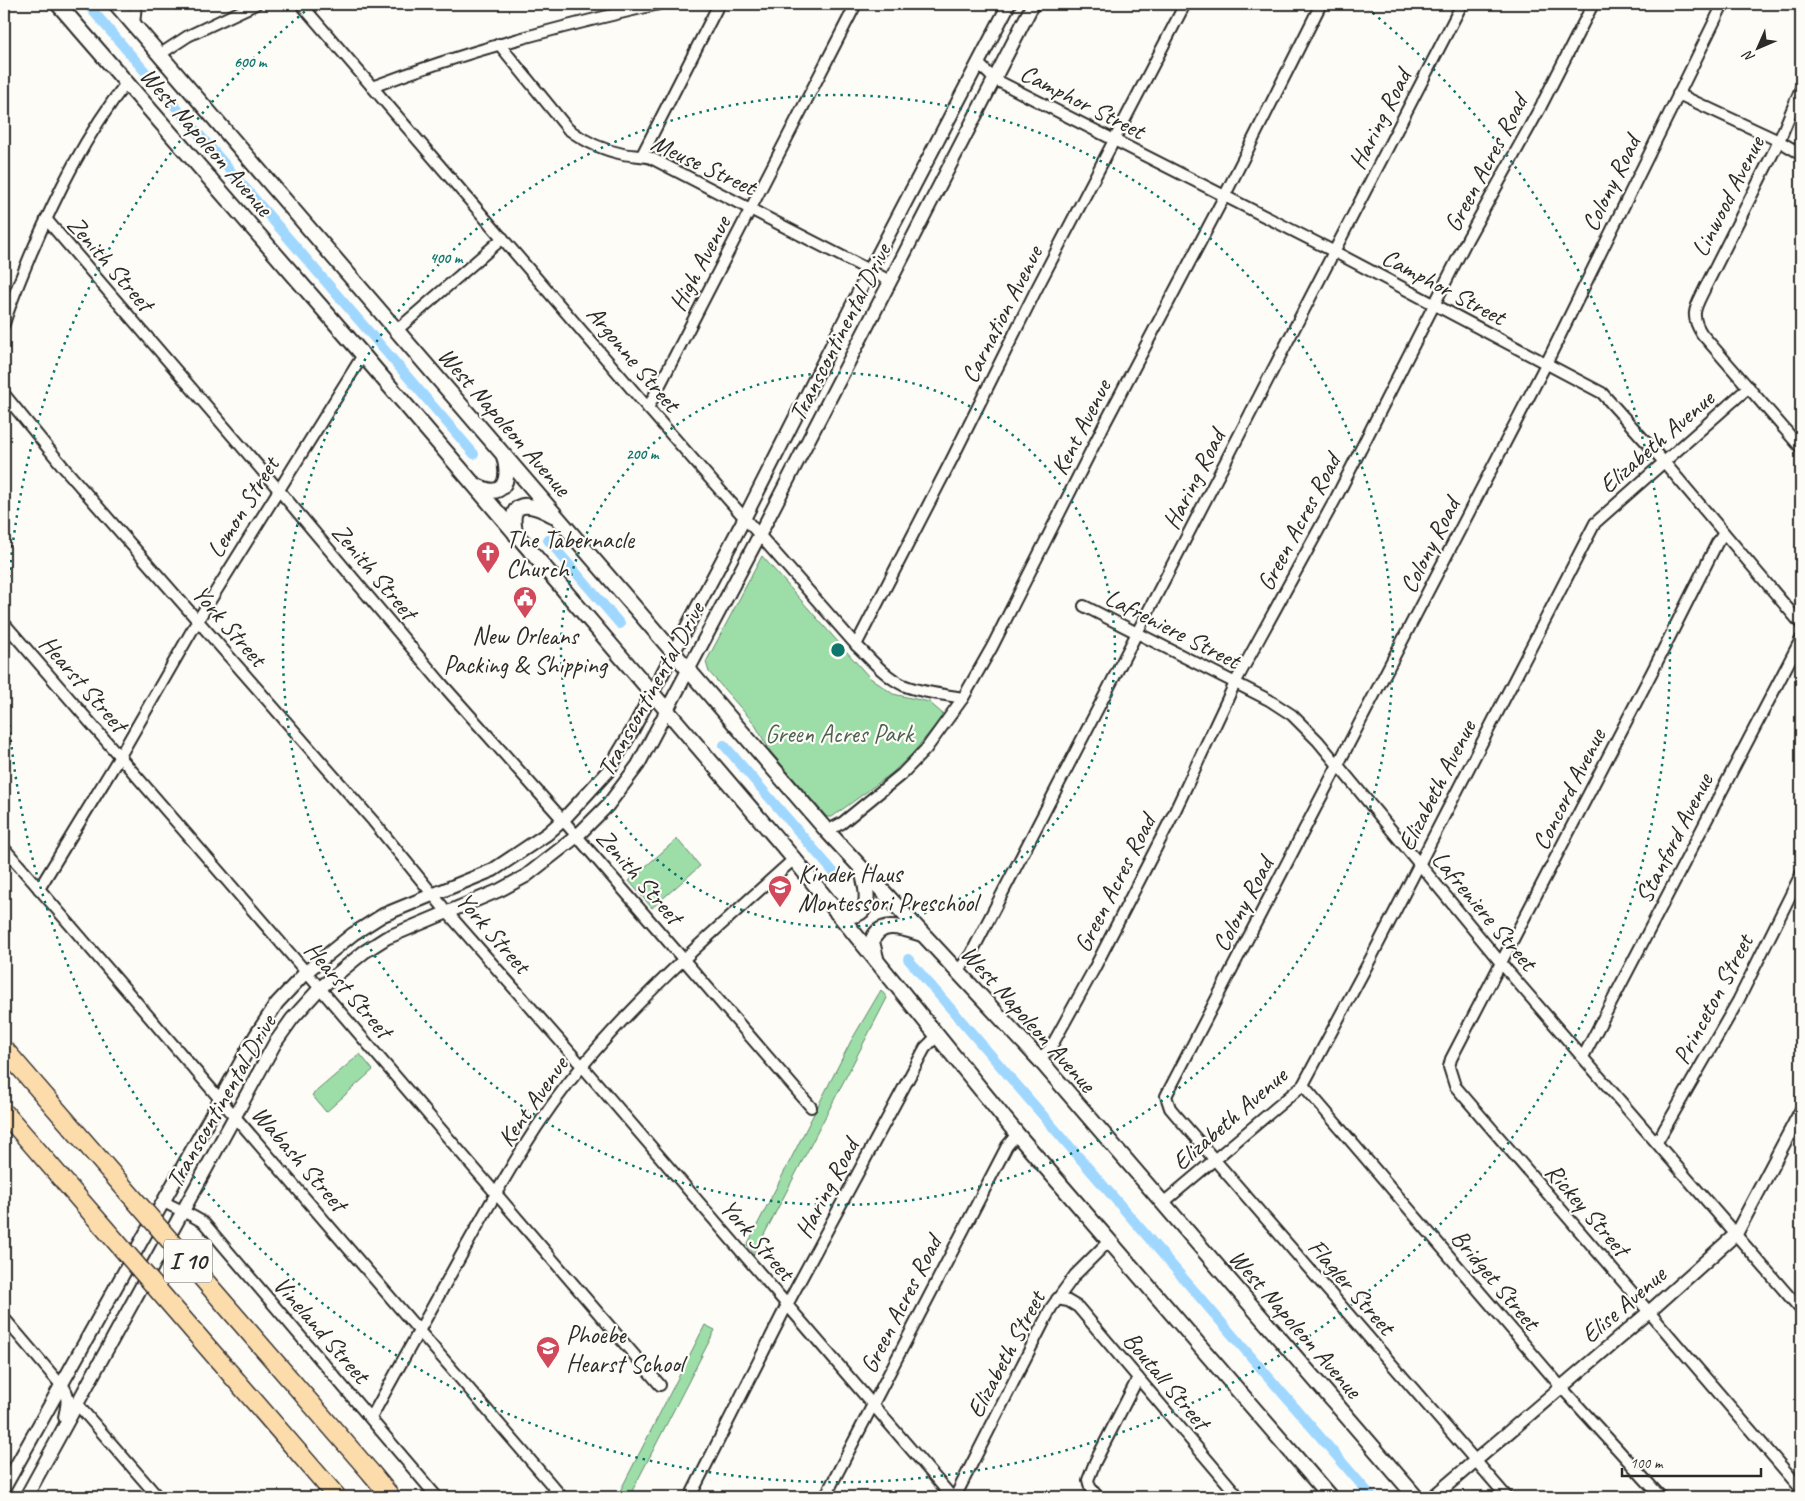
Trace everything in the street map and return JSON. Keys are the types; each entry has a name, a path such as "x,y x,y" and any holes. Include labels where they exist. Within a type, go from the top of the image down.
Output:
{"highway":[{"name":"I 10","path":"4,1049 391,1497"},
{"name":"I 10","path":"4,1112 336,1497"}],"main road":[{"name":"West Napoleon Avenue","path":"58,4 363,355 794,859 1017,1134 1330,1497"},
{"name":"West Napoleon Avenue","path":"116,4 827,831 1039,1059 1416,1497"},
{"path":"471,483 484,490 493,492 501,488 506,481 507,470 503,454"},
{"path":"516,535 513,525 514,515 517,509 522,506 538,507 560,520"},
{"path":"837,913 848,916 854,915 866,907 868,898 862,870"},
{"path":"878,964 872,942 877,932 884,928 893,927 923,935"}],"street":[{"path":"134,25 136,4"},
{"path":"160,55 188,36 256,4"},
{"name":"Argonne Street","path":"301,4 744,519 856,644 890,678 903,685 922,691 963,698"},
{"path":"372,88 407,74 499,44 659,4"},
{"path":"642,155 719,4"},
{"name":"High Avenue","path":"648,408 856,4"},
{"name":"Transcontinental Drive","path":"4,1488 261,1027 278,1003 306,972 353,934 383,915 493,870 548,834 608,771 652,694 744,519 870,270 1009,4"},
{"name":"Transcontinental Drive","path":"26,1497 275,1043 292,1019 320,988 364,952 386,938 500,890 526,876 577,836 608,806 638,765 759,536 1033,4"},
{"name":"Carnation Avenue","path":"856,644 948,468 1035,292 1185,4"},
{"name":"Kent Avenue","path":"827,831 842,823 902,774 926,749 963,698 992,647 1104,425 1224,197 1321,4"},
{"name":"Haring Road","path":"958,971 976,946 1462,4"},
{"name":"Green Acres Road","path":"1039,1059 1050,1049 1094,969 1174,813 1235,683 1336,498 1468,238 1540,108 1593,4"},
{"name":"Colony Road","path":"1167,1101 1168,1090 1339,766 1546,364 1723,4"},
{"name":"Meuse Street","path":"499,44 568,129 578,137 602,149 624,155 642,155 651,158 890,281"},
{"name":"Camphor Street","path":"978,63 994,79 1334,252 1602,393 1664,462 1801,624"},
{"path":"4,324 9,306 64,182 105,110 127,82"},
{"name":"Linwood Avenue","path":"1749,387 1702,334 1696,324 1696,308 1779,141 1801,88"},
{"path":"1678,94 1779,141 1801,154"},
{"name":"Zenith Street","path":"46,219 278,489 442,684 577,836 811,1107"},
{"path":"396,330 503,238"},
{"name":"Lemon Street","path":"39,889 120,756 198,620 363,355"},
{"path":"1749,387 1801,448"},
{"name":"Elizabeth Avenue","path":"1163,1203 1303,1085 1595,523 1749,387"},
{"name":"York Street","path":"4,394 65,470 373,821 447,912 953,1497"},
{"name":"Concord Avenue","path":"1450,1065 1717,543 1724,533"},
{"name":"Lafreniere Street","path":"1084,606 1269,700 1292,715 1318,741 1501,963 1801,1310"},
{"name":"Hearst Street","path":"4,623 660,1385"},
{"name":"Stanford Avenue","path":"1583,1057 1801,638"},
{"name":"Wabash Street","path":"4,848 562,1497"},
{"name":"Kent Avenue","path":"371,1418 496,1194 536,1129 582,1066 638,1003 683,959 794,859"},
{"name":"Princeton Street","path":"1657,1142 1738,1001 1801,874"},
{"name":"Haring Road","path":"690,1497 787,1305 925,1048 937,1036"},
{"name":"Rickey Street","path":"1450,1065 1455,1086 1801,1489"},
{"name":"Bridget Street","path":"1303,1085 1561,1387 1661,1497"},
{"name":"Flagler Street","path":"1167,1101 1170,1108 1507,1497"},
{"name":"Elise Avenue","path":"1433,1497 1649,1312 1736,1234 1801,1111"},
{"name":"Green Acres Road","path":"824,1497 1002,1154 1017,1134"},
{"name":"Vineland Street","path":"164,1202 192,1215 204,1223 438,1497"},
{"name":"Elizabeth Street","path":"953,1497 1058,1299 1075,1275 1109,1241"},
{"name":"Boutall Street","path":"1058,1299 1068,1301 1078,1307 1240,1497"},
{"path":"4,1318 61,1385 67,1396 68,1403 64,1417 66,1426"},
{"path":"1098,1497 1090,1487 1088,1480 1095,1462 1138,1378"},
{"path":"77,1404 158,1497"}],"green space":[{"name":"Green Acres Park","path":"762,556 869,677 893,694 929,702 944,715 911,755 892,773 832,817 827,817 770,751 754,723 709,672 706,662"},
{"path":"677,839 700,866 652,908 629,881"},
{"path":"881,990 887,998 754,1254 747,1245 851,1041"},
{"path":"360,1054 373,1070 326,1112 312,1095"},
{"path":"705,1325 715,1330 629,1497 617,1497"}],"waterway":[{"path":"87,4 474,454"},
{"path":"548,540 620,624"},
{"path":"724,745 836,875"},
{"path":"908,959 1372,1497"}],"place":[{"name":"The Tabernacle Church","path":"488,574"},
{"name":"New Orleans Packing & Shipping","path":"525,619"},
{"name":"Kinder Haus Montessori Preschool","path":"780,908"},
{"name":"Phoebe Hearst School","path":"548,1369"}]}
